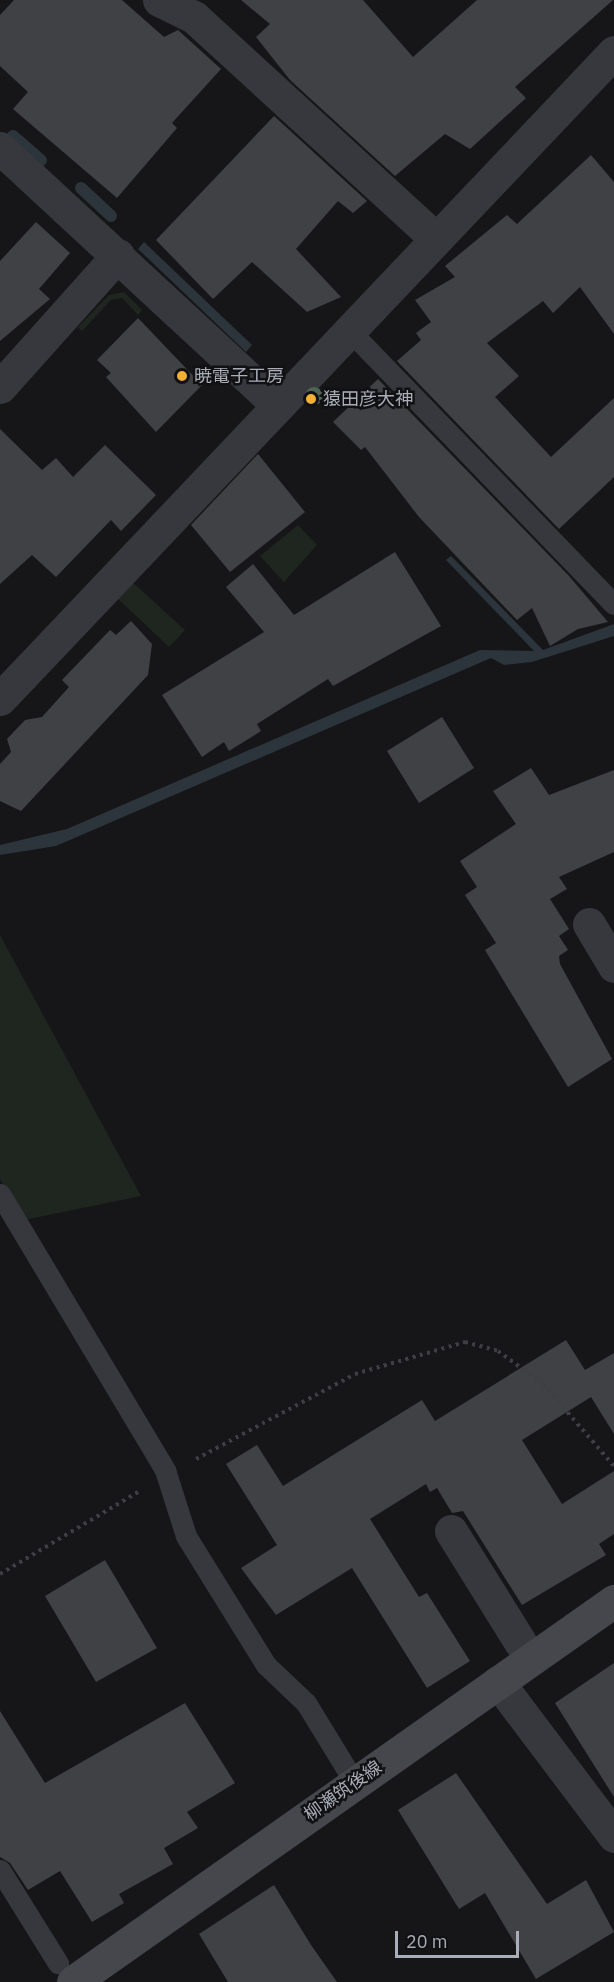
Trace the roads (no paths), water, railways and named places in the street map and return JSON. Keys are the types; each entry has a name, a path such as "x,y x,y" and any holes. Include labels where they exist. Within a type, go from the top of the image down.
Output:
{"main road":[{"name":"柳瀬筑後線","path":"66,1972 355,1783 614,1601"}],"street":[{"path":"159,0 194,17 436,239"},
{"path":"4,688 278,405 614,52"},
{"path":"0,148 278,405"},
{"path":"0,387 118,255"},
{"path":"589,924 614,966"},
{"path":"451,1531 520,1642"},
{"path":"498,1682 614,1836"}],"lane":[{"path":"349,330 614,604"},
{"path":"0,1194 167,1475 186,1536 266,1665 306,1703 355,1783"},
{"path":"0,1870 66,1972"}],"waterway":[{"path":"13,136 41,160"},
{"path":"81,188 111,216"}],"place":[{"name":"暁電子工房","path":"182,376"},
{"name":"猿田彦大神","path":"311,399"}]}
